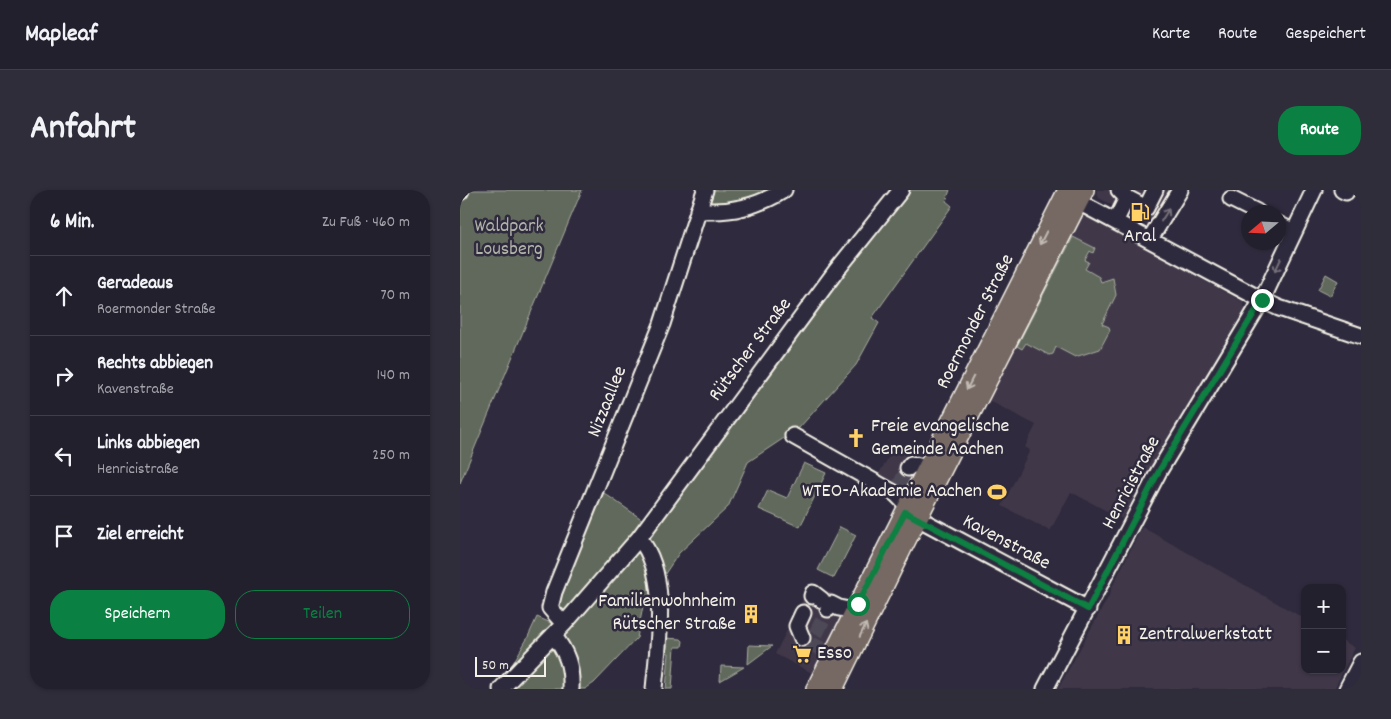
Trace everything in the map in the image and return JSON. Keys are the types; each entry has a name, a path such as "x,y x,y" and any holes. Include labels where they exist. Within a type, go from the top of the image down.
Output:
{"main road":[{"name":"Roermonder Straße","path":"833,689 918,468 1074,194"},
{"name":"Roermonder Straße","path":"816,689 827,652 830,606 905,503 1074,194"}],"street":[{"name":"Nizzaallee","path":"564,624 550,608 552,597 662,324 705,190"},
{"path":"698,210 721,211 742,208 764,201 784,190"},
{"name":"Rütscher Straße","path":"504,687 564,624 639,538 836,271 900,190"},
{"path":"1116,220 1123,194 1146,208 1155,190"},
{"path":"1150,239 1180,190"},
{"name":"Henricistraße","path":"1045,689 1159,471 1262,300 1314,190"},
{"path":"1074,194 1116,220 1262,300 1279,308 1361,336"},
{"path":"1231,199 1243,205"},
{"path":"1286,228 1294,232"},
{"name":"Kavenstraße","path":"793,436 1088,609"},
{"path":"639,538 651,557 657,588 658,632 654,689"},
{"path":"804,613 797,626 804,637"},
{"path":"552,635 560,644 570,664 571,689"},
{"path":"1347,689 1361,662"}],"shaded area":[{"name":"Aral","path":"1096,190 1170,190 1149,226 1099,198"},
{"path":"1080,216 1091,216 1187,267 1190,273 1243,302 1245,309 1153,463 1122,519 1071,492 1050,531 1002,506 1030,450 1025,447 1036,425 984,398"},
{"path":"896,445 921,459 899,503 870,488"},
{"path":"1142,527 1301,617 1301,674 1342,674 1334,689 1058,689"},
{"name":"Esso","path":"811,583 848,602 812,673 775,654"},
{"path":"1346,642 1355,648 1346,666"}],"green space":[{"name":"Waldpark Lousberg","path":"460,190 582,190 460,483"},
{"path":"711,190 769,190 748,199 716,204 709,202"},
{"path":"909,190 950,190 946,201 952,206 872,318 879,323 856,365 799,428 748,462 728,507 679,553 643,606 637,638 594,683 585,689 509,689"},
{"path":"1073,237 1095,248 1093,253 1090,251 1085,260 1089,262 1085,269 1099,277 1101,282 1113,278 1116,295 1102,324 1109,327 1110,330 1100,349 1075,357 1056,347 1053,354 1049,355 1026,343 1022,349 1017,346"},
{"path":"1326,274 1338,281 1330,296 1318,290"},
{"path":"804,463 826,473 800,527 759,509 768,490 787,498"},
{"path":"601,491 643,520 567,611 564,612 555,604"},
{"path":"840,527 856,535 834,578 818,570"},
{"path":"537,617 551,623 552,628 512,672 509,670"},
{"path":"665,638 681,639 683,641 682,647 675,647 672,689 666,689 669,653 662,652"},
{"path":"749,645 772,646 748,664"},
{"path":"721,666 744,667 720,681"}],"tunnel":[{"path":"899,487 908,468"},
{"path":"822,649 811,644 828,609"}],"place":[{"name":"Aral","path":"1140,212"},
{"name":"Freie evangelische Gemeinde Aachen","path":"856,438"},
{"name":"WTEO-Akademie Aachen","path":"997,492"},
{"name":"Familienwohnheim Rütscher Straße","path":"751,614"},
{"name":"Zentralwerkstatt","path":"1124,635"},
{"name":"Esso","path":"802,654"}],"route":[{"path":"858,604 905,512 1088,609 1159,471 1262,300"}]}
